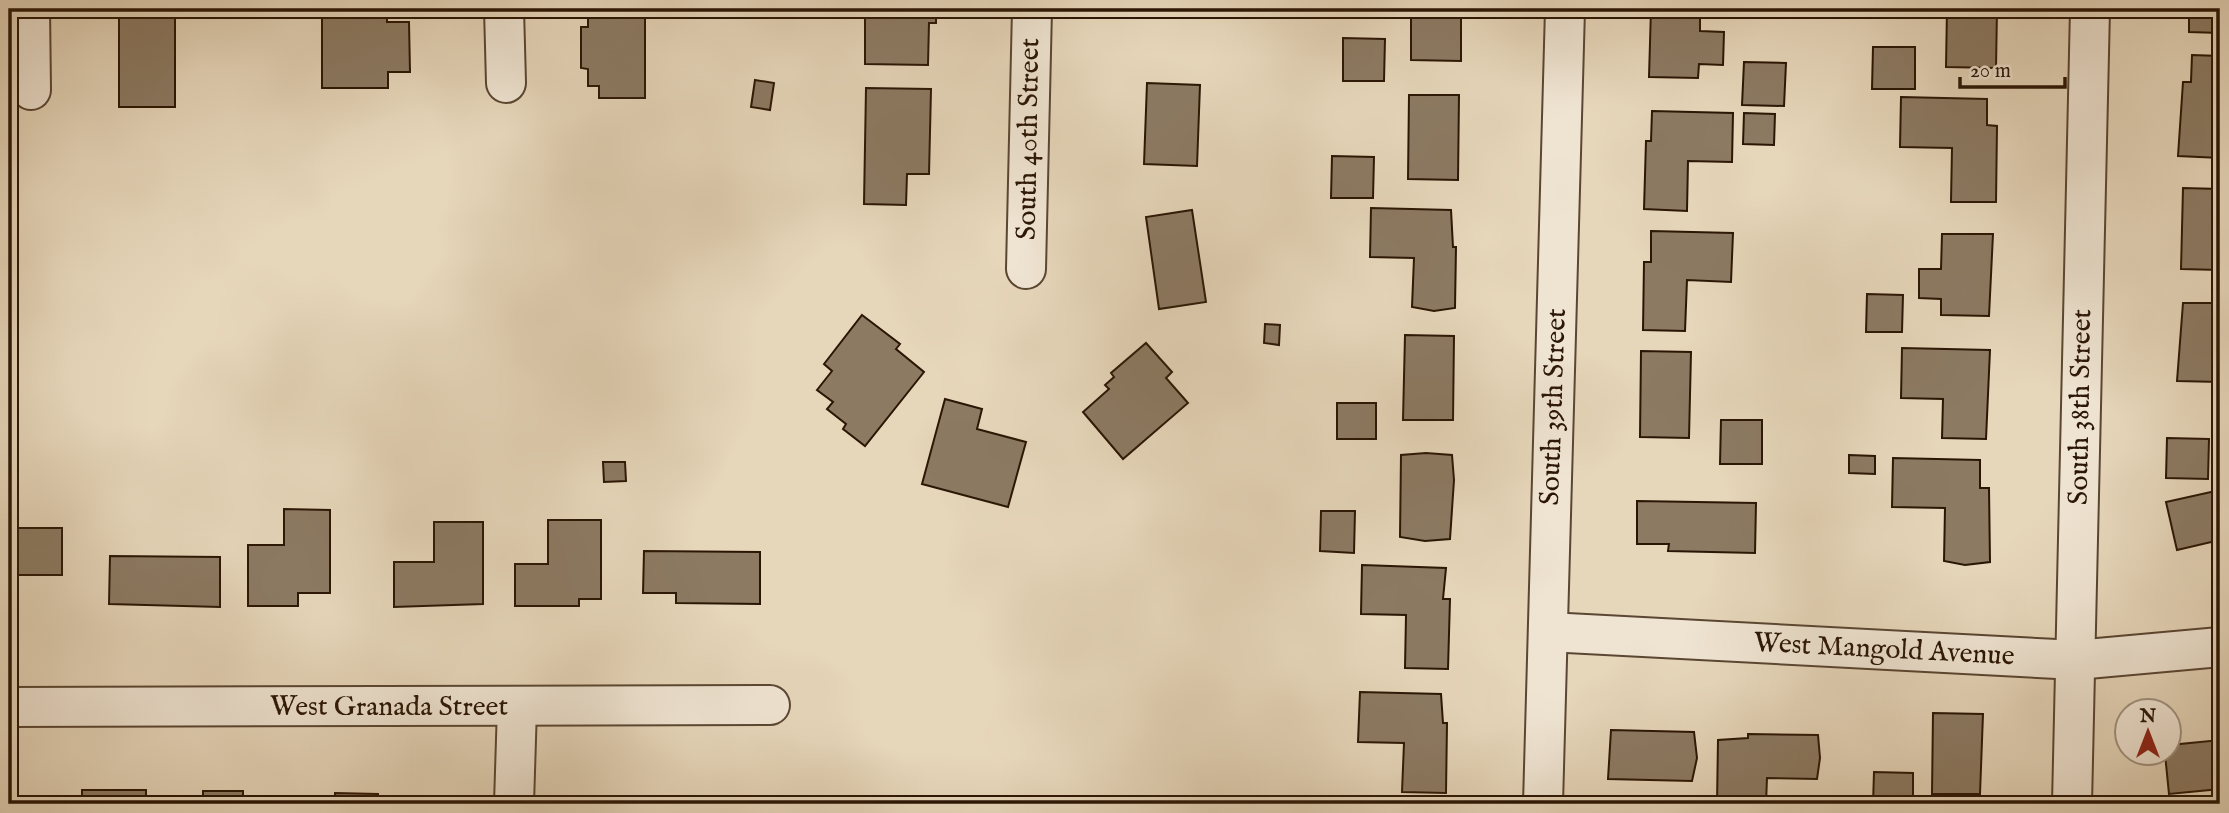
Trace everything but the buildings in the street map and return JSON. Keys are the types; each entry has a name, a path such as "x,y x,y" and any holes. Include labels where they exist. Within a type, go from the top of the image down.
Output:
{"street":[{"path":"30,9 31,90"},
{"path":"504,9 506,83"},
{"name":"South 40th Street","path":"1026,269 1032,9"},
{"name":"South 39th Street","path":"1543,804 1565,9"},
{"name":"South 38th Street","path":"2073,804 2090,9"},
{"name":"West Mangold Avenue","path":"1548,632 2076,660 2220,647"},
{"name":"West Granada Street","path":"9,707 770,705"},
{"path":"514,804 517,707"}]}
